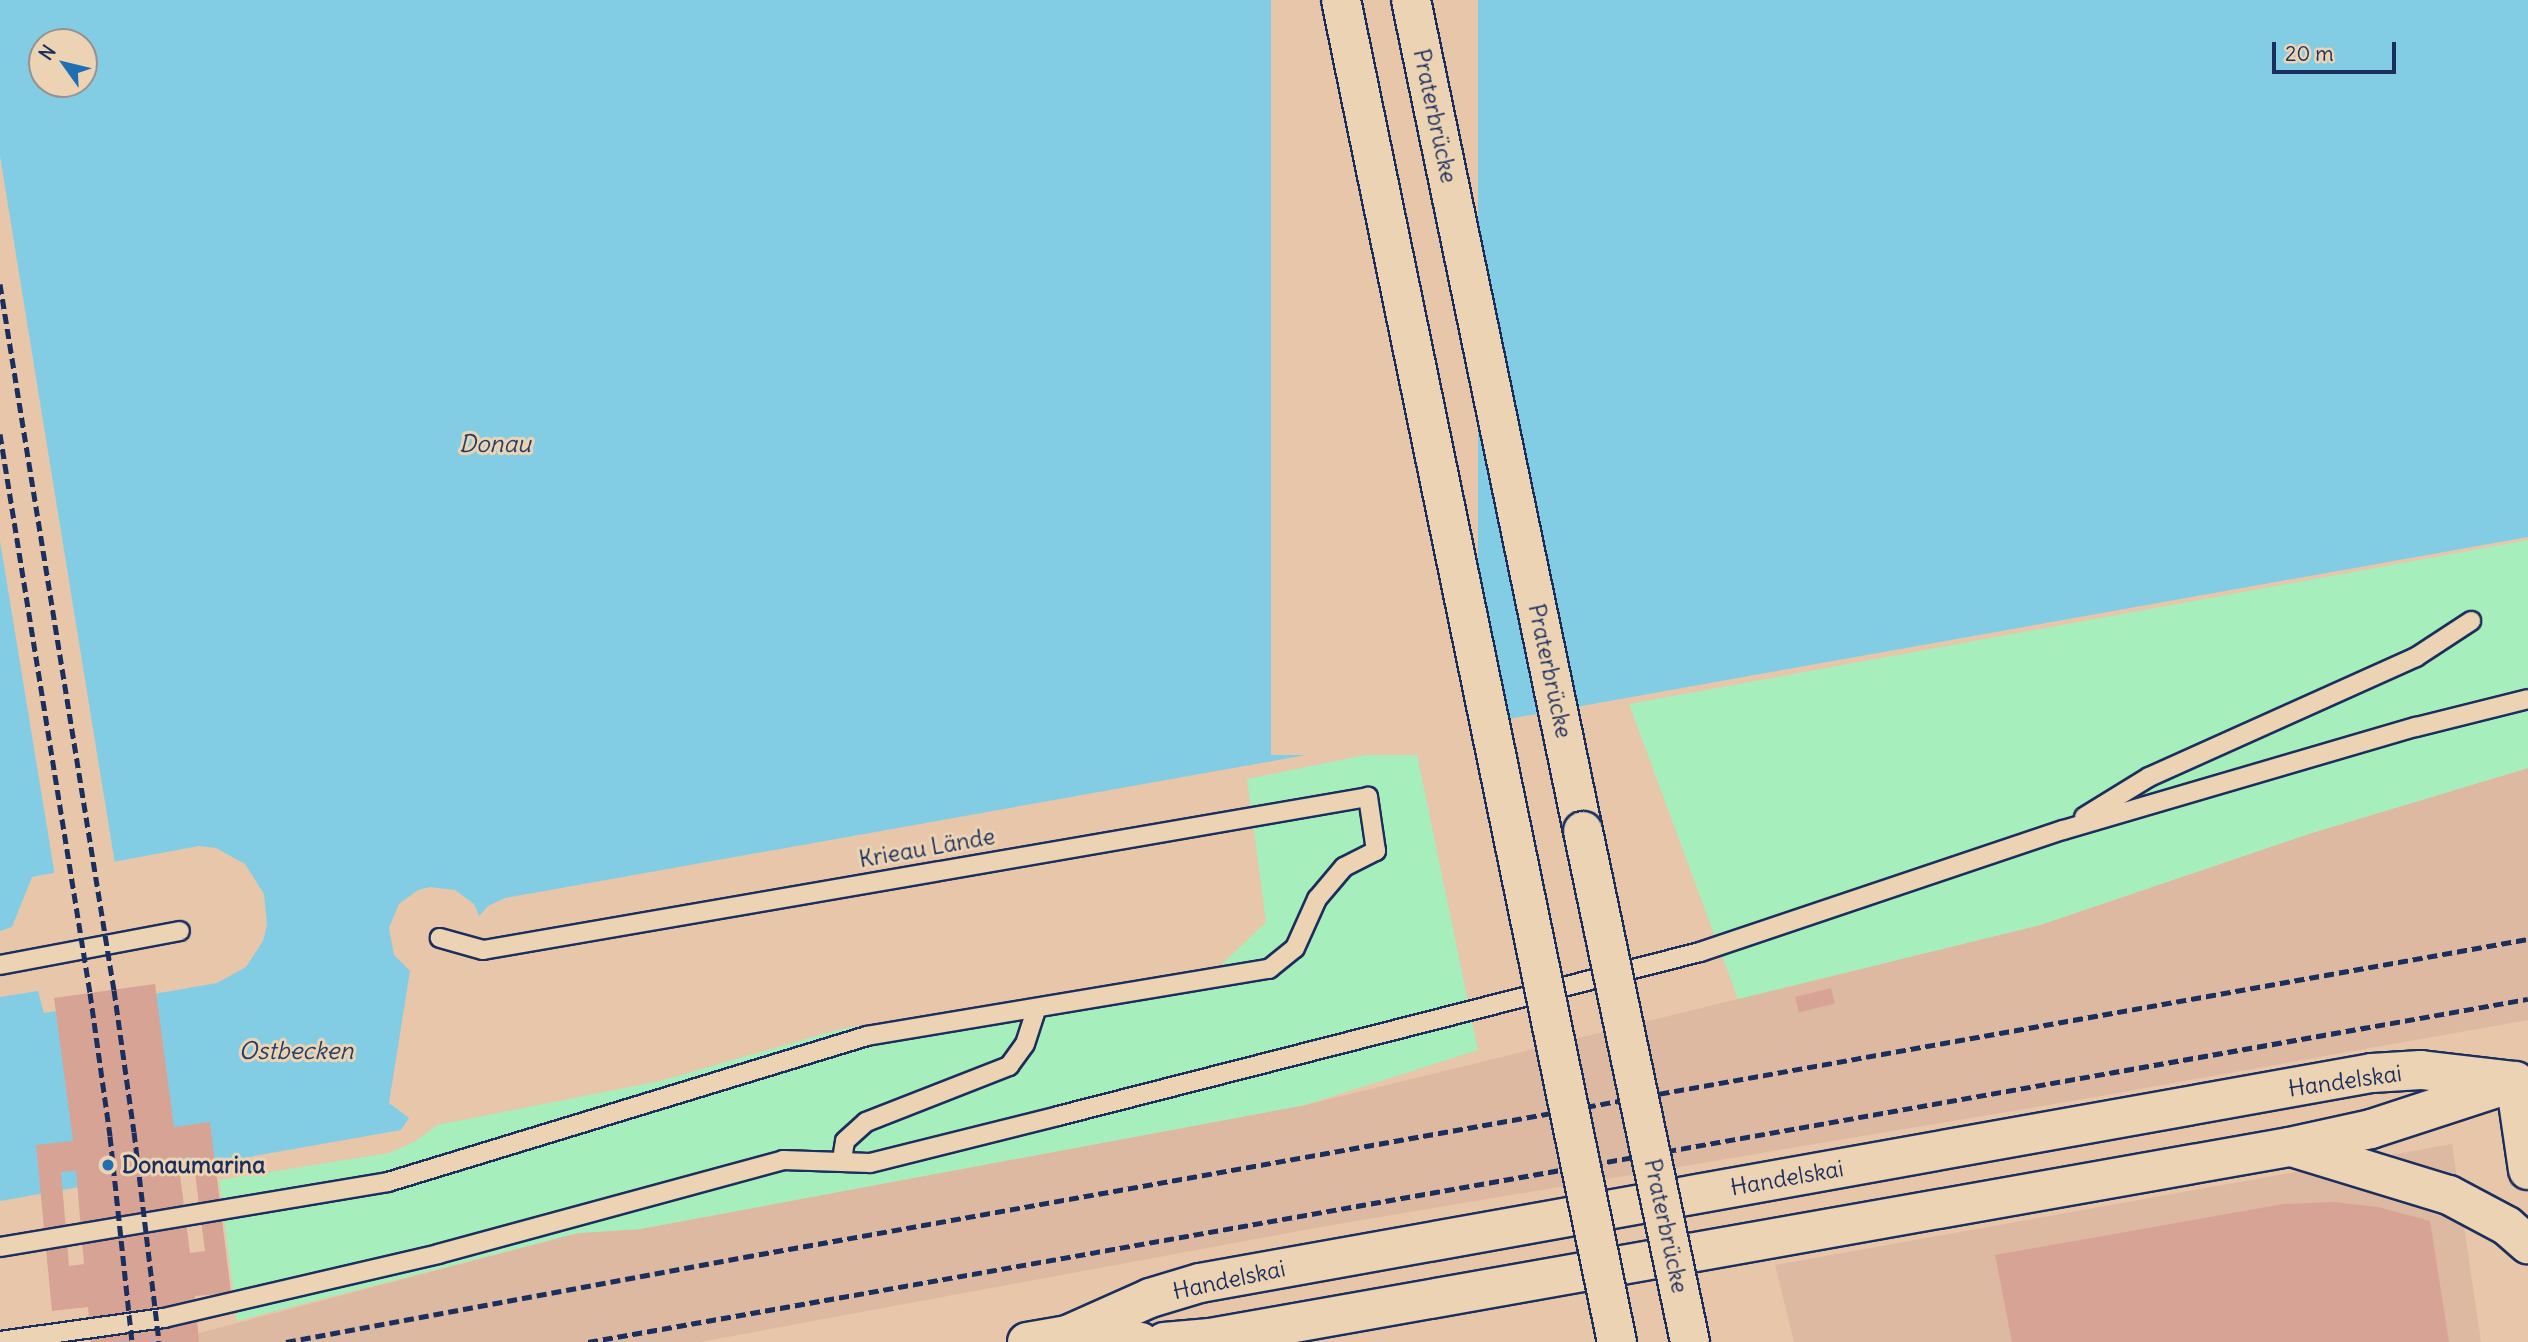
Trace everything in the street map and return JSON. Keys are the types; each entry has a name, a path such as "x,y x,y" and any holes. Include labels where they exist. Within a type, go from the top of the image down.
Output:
{"main road":[{"path":"1341,0 1617,1342"},
{"name":"Praterbrücke","path":"1411,0 1690,1342"},
{"name":"Handelskai","path":"1027,1342 1068,1335 1150,1298 1200,1283 2372,1073 2421,1070 2522,1080"},
{"path":"2522,1080 2528,1170"},
{"name":"Handelskai","path":"1164,1342 1237,1333 2289,1147 2371,1129 2522,1080"},
{"path":"2289,1147 2449,1195 2507,1226 2528,1244"},
{"name":"Handelskai","path":"1068,1335 1141,1342"}],"lane":[{"path":"2063,830 2149,777 2416,657 2471,621"},
{"path":"0,1341 164,1318 438,1254 783,1160 870,1163 1700,952 2063,830 2416,727 2528,699"},
{"name":"Krieau Lände","path":"440,938 483,950 1368,797 1376,851 1344,867 1317,899 1295,948 1269,969 1036,1010"},
{"path":"0,965 180,931"},
{"path":"0,1247 388,1182 867,1036 1036,1010 1025,1044 1009,1066 866,1122 845,1140 842,1160"}],"shaded area":[{"path":"2528,768 2528,1020 2078,1100 1321,1227 700,1342 153,1342 188,1336 578,1233 640,1229 1305,1105 2040,925 2312,833"},
{"path":"2452,1144 2481,1342 1794,1342 1775,1265"}],"green space":[{"path":"2528,540 2528,768 2312,833 2040,925 1738,999 1629,704"},
{"path":"1415,745 1478,1050 1305,1105 640,1229 578,1233 237,1321 219,1180 389,1153 414,1142 437,1125 660,1081 841,1029 1218,968 1266,922 1247,779"}],"water":[{"name":"Donau","path":"0,0 2528,0 2528,537 505,898 488,906 479,916 474,904 455,890 430,887 418,890 399,904 389,928 394,955 410,971 389,1103 409,1118 401,1130 0,1201 0,997 38,991 44,1013 217,983 246,967 263,941 267,925 264,894 245,864 216,848 199,846 32,877 12,927 0,931"}],"pier":[{"path":"1271,0 1478,0 1478,755 1271,755"},
{"path":"0,156 115,864 55,876 0,541"}],"building":[{"name":"Donaumarina","path":"155,984 174,1127 210,1122 231,1293 195,1296 199,1342 91,1342 88,1307 52,1311 36,1145 73,1141 54,998","holes":["193,1157 205,1251 190,1253 178,1159","76,1171 84,1264 69,1266 61,1172"]},
{"path":"1831,988 1835,1004 1799,1012 1795,997"},
{"path":"2334,1202 2378,1207 2430,1221 2449,1342 2012,1342 1995,1255 2283,1204"}],"railway":[{"path":"0,284 114,990 159,1342"},
{"path":"0,434 90,993 110,1136 132,1342"},
{"path":"286,1342 744,1257 2528,939"},
{"path":"588,1342 2528,999"}],"place":[{"name":"Donaumarina","path":"108,1165"}],"water label":[{"name":"Ostbecken","path":"296,1051"}]}
